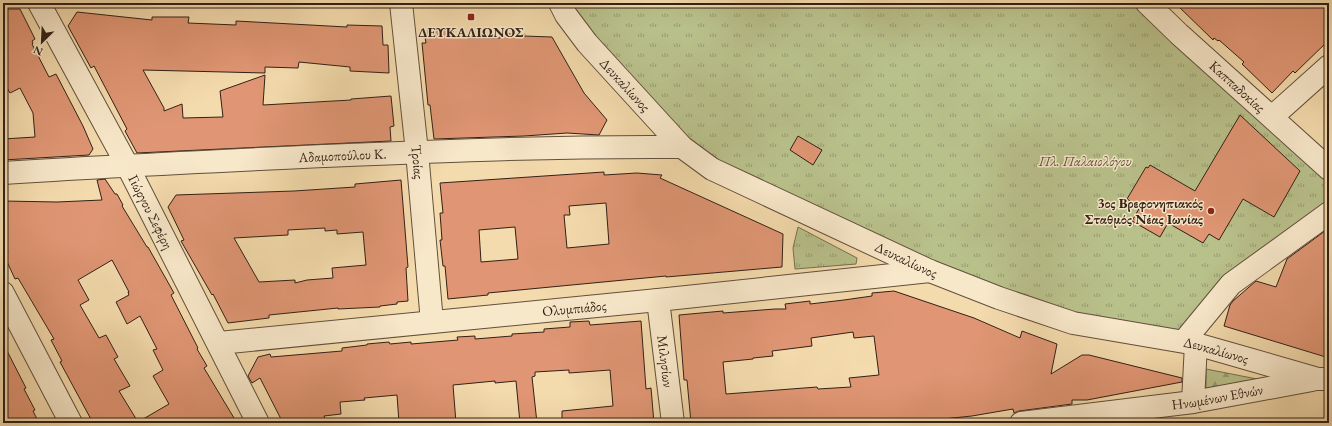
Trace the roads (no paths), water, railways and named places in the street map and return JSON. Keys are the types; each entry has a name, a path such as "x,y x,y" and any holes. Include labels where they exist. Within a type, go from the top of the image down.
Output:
{"street":[{"name":"Γιώργου Σεφέρη","path":"39,3 128,165 258,423"},
{"name":"Τροίας","path":"401,3 417,152 432,322"},
{"name":"Δευκαλίωνος","path":"560,3 566,15 587,43 682,147 712,169 930,271 999,298 1073,323 1190,343 1323,379"},
{"name":"Καππαδοκίας","path":"1148,3 1329,169"},
{"path":"1272,117 1329,66"},
{"name":"Αδαμοπούλου Κ.","path":"3,173 128,165 417,152 682,147"},
{"path":"1193,402 1190,343 1231,284 1329,213"},
{"name":"Ολυμπιάδος","path":"219,343 658,300 930,271"},
{"path":"3,292 71,423"},
{"name":"Μιλησίων","path":"658,300 673,423"},
{"name":"Ηνωμένων Εθνών","path":"1021,423 1055,421 1193,402 1323,379"}],"place":[{"name":"ΔΕΥΚΑΛΙΩΝΟΣ","path":"471,17"},
{"name":"3ος Βρεφονηπιακός Σταθμός Νέας Ιωνίας","path":"1211,211"}],"park label":[{"name":"Πλ. Παλαιολόγου","path":"1085,161"}]}
